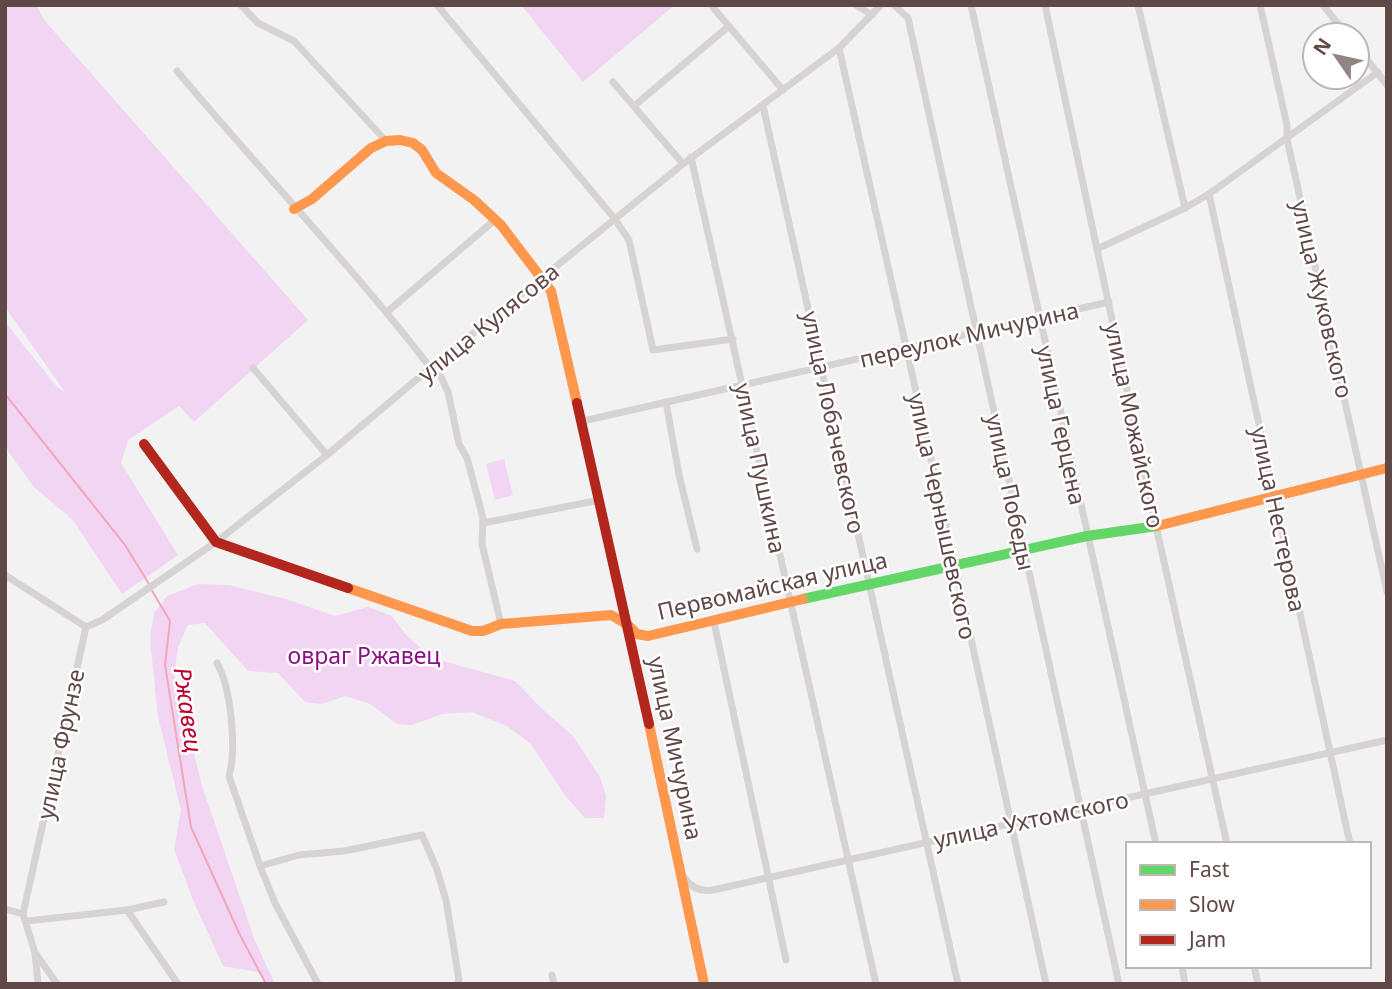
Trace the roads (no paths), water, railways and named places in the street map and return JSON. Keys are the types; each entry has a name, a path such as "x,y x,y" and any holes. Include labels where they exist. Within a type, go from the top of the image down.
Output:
{"street":[{"path":"241,5 258,23 294,41 386,141 371,148 328,186 294,209"},
{"path":"437,5 614,218 629,240 653,350 733,339"},
{"path":"711,5 783,90"},
{"path":"856,5 872,15"},
{"name":"улица Кулясова","path":"86,627 102,620 216,542 327,455 682,164 839,48 881,5"},
{"name":"улица Победы","path":"894,5 908,18 1119,984"},
{"name":"улица Герцена","path":"971,5 1156,842"},
{"name":"улица Можайского","path":"1045,5 1227,842"},
{"path":"1138,5 1185,208"},
{"name":"улица Жуковского","path":"1260,5 1387,592"},
{"path":"1323,5 1336,21"},
{"path":"634,106 729,26"},
{"name":"улица Чернышевского","path":"839,48 1046,984"},
{"path":"1097,249 1209,194 1287,139 1383,78 1371,64"},
{"path":"177,71 433,366 448,392 459,444 467,458 483,523 481,544 501,624"},
{"path":"613,82 682,164"},
{"name":"улица Лобачевского","path":"764,106 958,984"},
{"name":"улица Мичурина","path":"386,141 413,143 422,150 436,173 496,219 551,291 583,421 704,984"},
{"name":"улица Пушкина","path":"691,157 876,984"},
{"name":"улица Нестерова","path":"1209,194 1350,842"},
{"path":"387,312 496,219"},
{"name":"переулок Мичурина","path":"583,421 1109,302"},
{"path":"253,368 327,455"},
{"path":"666,402 679,475 697,549"},
{"path":"144,444 216,542"},
{"name":"Первомайская улица","path":"216,542 472,631 483,631 501,624 611,615 637,634 648,636 869,583 1087,536 1156,526 1387,468"},
{"path":"483,523 600,500"},
{"path":"5,575 86,627"},
{"path":"714,622 786,960"},
{"name":"улица Фрунзе","path":"38,984 36,953 25,918 86,627"},
{"path":"217,663 224,675 228,708 233,764 229,776 275,903 318,984"},
{"name":"улица Ухтомского","path":"681,874 692,887 706,891 1387,740"},
{"path":"260,866 299,855 344,851 422,835 446,900 459,980 457,984"},
{"path":"5,909 25,918 127,910 164,902"},
{"path":"127,910 178,984"},
{"name":"улица Фрунзе","path":"36,953 57,984"},
{"path":"552,975 554,984"}],"waterway":[{"name":"Ржавец","path":"5,394 125,545 149,584"},
{"name":"Ржавец","path":"151,589 170,621 165,665 191,827 240,935 266,984"}],"park label":[{"name":"овраг Ржавец","path":"364,655"}]}
